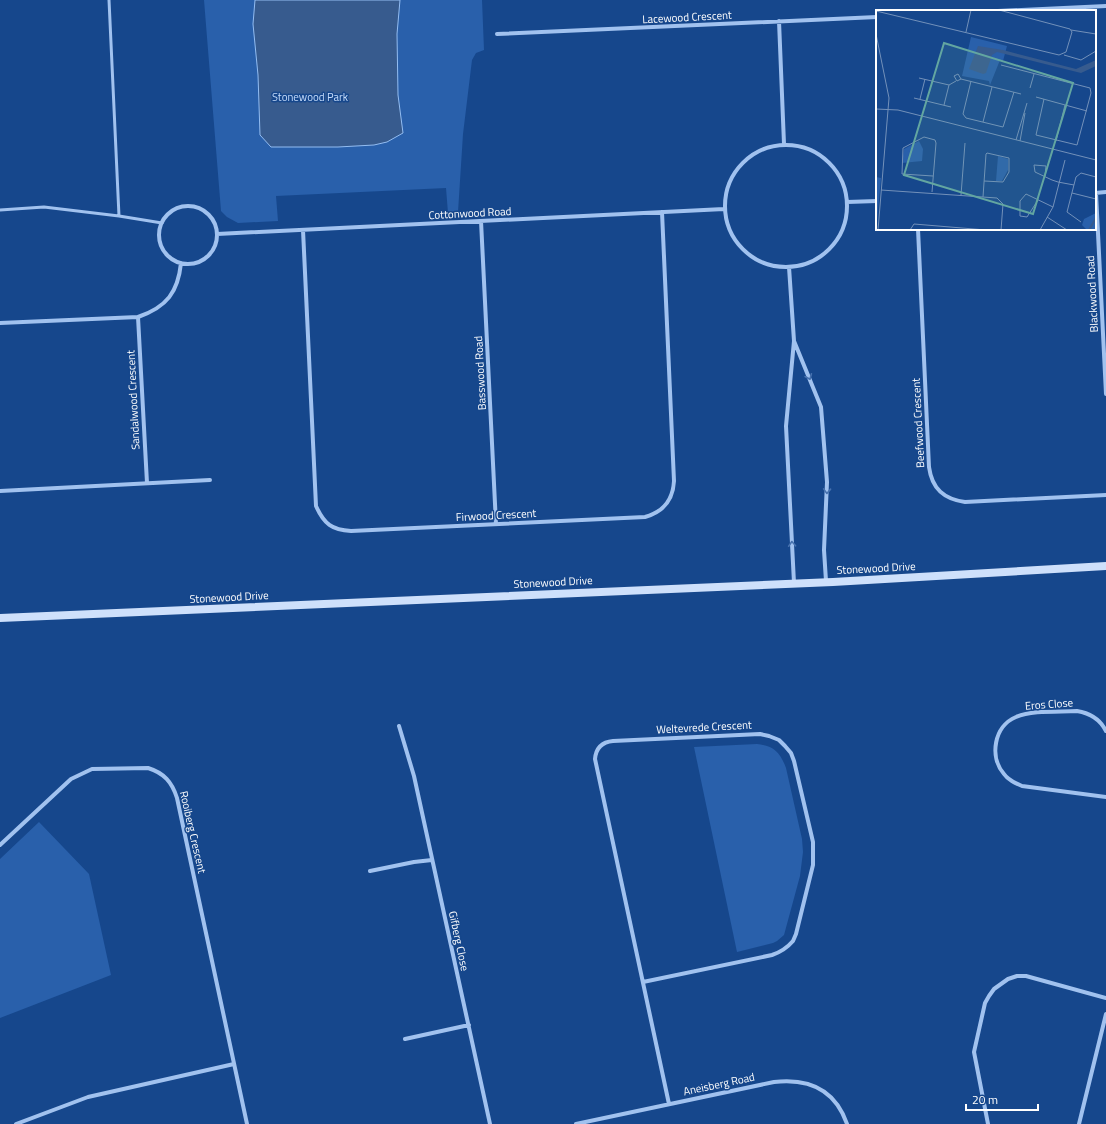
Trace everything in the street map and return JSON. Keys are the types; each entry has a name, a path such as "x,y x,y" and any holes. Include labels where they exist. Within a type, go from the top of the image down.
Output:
{"street":[{"path":"1020,10 1106,6"},
{"name":"Lacewood Crescent","path":"497,34 876,17"},
{"path":"779,21 784,144"},
{"path":"784,144 800,146 814,151 827,160 838,172 844,186 847,202 846,218 841,233 832,246 820,257 805,264 789,267 773,266 758,261 744,252 734,240 727,225 724,210 725,193 731,178 740,164 753,154 768,147 784,144"},
{"path":"1096,193 1106,192"},
{"path":"847,202 876,201"},
{"path":"184,206 203,210 210,216 215,224 217,234 216,245 210,254 202,261 192,264 181,263 172,259 164,252 160,242 159,233 162,223 167,215 175,209 184,206"},
{"name":"Cottonwood Road","path":"217,234 724,210"},
{"name":"Blackwood Road","path":"1096,211 1106,394"},
{"name":"Firwood Crescent","path":"303,230 316,506 320,516 326,523 342,531 351,532 645,517 654,515 661,510 671,497 674,489 662,212"},
{"name":"Basswood Road","path":"481,221 496,524"},
{"name":"Beefwood Crescent","path":"918,230 929,467 930,477 934,485 948,498 966,502 1106,495"},
{"path":"0,323 138,317 151,312 162,305 170,297 176,288 181,263"},
{"path":"789,267 794,341 786,426 794,583"},
{"name":"Sandalwood Crescent","path":"138,317 146,483"},
{"path":"794,341 821,407 827,482 824,550 826,581"},
{"path":"0,491 210,480"},
{"name":"Stonewood Drive","path":"0,618 794,583 1106,566"},
{"name":"Eros Close","path":"1106,731 1098,720 1092,715 1084,712 1077,711 1024,714 1014,717 1005,724 998,734 995,745 995,755 998,766 1004,774 1012,781 1022,786 1106,797"},
{"name":"Gifberg Close","path":"399,726 414,776 490,1124"},
{"name":"Weltevrede Crescent","path":"643,982 772,955 781,952 793,941 811,873 814,850 794,761 786,746 778,740 760,734 608,741 599,747 596,753 595,759 643,982 670,1104"},
{"name":"Rooiberg Crescent","path":"0,845 70,779 92,769 148,768 164,774 175,789 247,1124"},
{"path":"370,871 432,860"},
{"path":"988,1124 974,1052 985,1003 994,989 1008,979 1026,976 1106,998"},
{"path":"1079,1124 1106,1014"},
{"path":"405,1039 469,1025"},
{"path":"16,1124 88,1097 234,1064"},
{"name":"Aneisberg Road","path":"576,1124 787,1080 801,1081 825,1092 840,1108 844,1114 847,1124"}],"lane":[{"path":"109,0 119,216"},
{"path":"0,210 44,207 162,223"}],"green space":[{"name":"Stonewood Park","path":"204,0 482,0 484,50 476,53 472,60 463,134 458,212 448,213 446,188 276,196 278,221 238,223 227,217 221,211"},
{"path":"757,744 772,748 779,754 784,762 802,839 803,852 800,876 784,935 773,943 737,952 694,747"},
{"path":"39,822 89,874 111,975 0,1018 0,859"}],"shaded area":[{"path":"255,0 400,0 397,34 398,95 403,133 387,142 374,145 338,147 271,147 260,135 258,75 253,24"}]}
